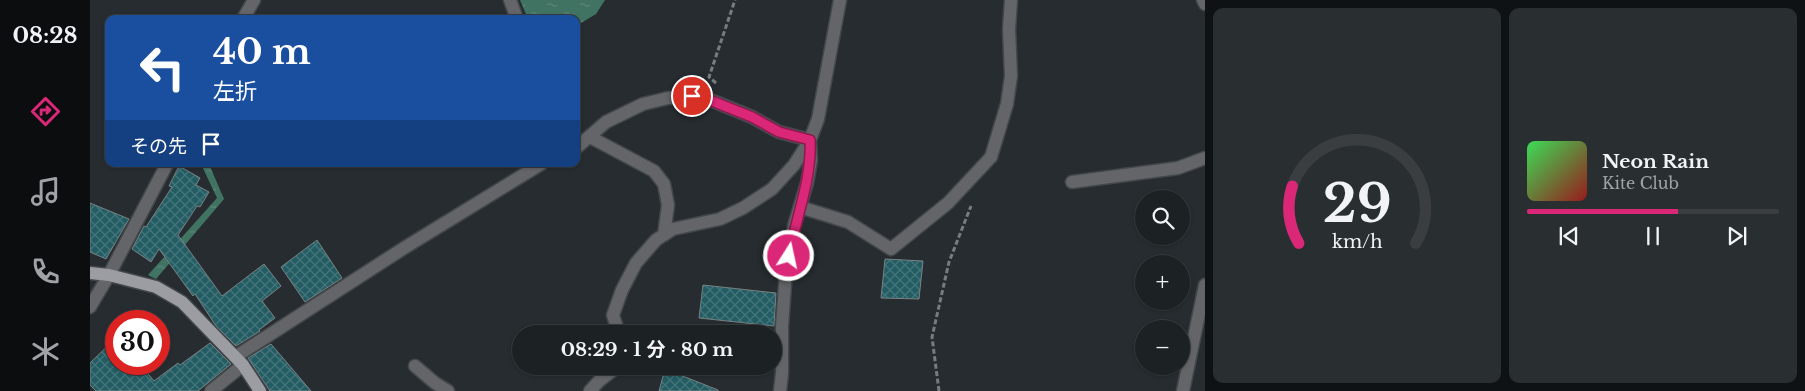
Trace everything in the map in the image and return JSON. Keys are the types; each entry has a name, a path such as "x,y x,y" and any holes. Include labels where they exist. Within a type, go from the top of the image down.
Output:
{"main road":[{"path":"90,273 109,275 156,287 182,302 239,361 260,391"}],"street":[{"path":"246,15 254,0"},
{"path":"510,0 516,15"},
{"path":"616,325 613,315 622,290 636,263 656,240 673,229 720,219 743,208 772,190 794,165 810,140 818,119 840,0"},
{"path":"800,207 848,222 891,248 948,203 990,157 1007,104 1011,76 1009,29 1011,0"},
{"path":"1203,0 1205,4"},
{"path":"580,145 606,122 643,104 668,98 692,96 712,101 752,117 779,132 810,140"},
{"path":"590,137 654,171 664,184 668,205 664,235"},
{"path":"780,391 786,270 807,183 811,161 810,140"},
{"path":"1072,182 1178,168 1205,158"},
{"path":"90,307 109,275 165,167"},
{"path":"211,391 239,361 379,264 536,167"},
{"path":"1183,391 1205,285"},
{"path":"414,366 431,387 448,391"},
{"path":"590,391 607,375"}],"path":[{"path":"723,89 710,78 735,0"},
{"path":"939,391 932,337 949,262 973,200"}],"water":[{"path":"520,0 605,0 596,14 580,24 580,15 526,15"},
{"path":"202,167 210,167 224,199 156,279 148,275 217,198"}],"building":[{"path":"178,167 181,167 200,178 196,185 209,192 200,207 197,206 178,235 222,296 264,264 281,286 262,301 275,318 260,331 236,346 216,326 195,294 193,296 159,249 151,262 132,249 144,226 146,227 172,187 169,186"},
{"path":"90,203 129,219 106,259 90,252"},
{"path":"317,240 342,278 305,302 281,267"},
{"path":"885,259 923,261 919,299 881,298"},
{"path":"703,285 776,293 774,325 699,318"},
{"path":"210,343 231,364 198,391 96,391 90,385 90,363 105,349 105,375 149,375 154,381 162,375 170,375 170,369 178,363 180,365"},
{"path":"271,344 311,391 270,391 248,358"},
{"path":"663,375 680,375 718,390 718,391 659,391"}],"route":[{"path":"692,96 712,101 752,117 779,132 810,140 811,161 807,183 794,226 789,256"}]}
